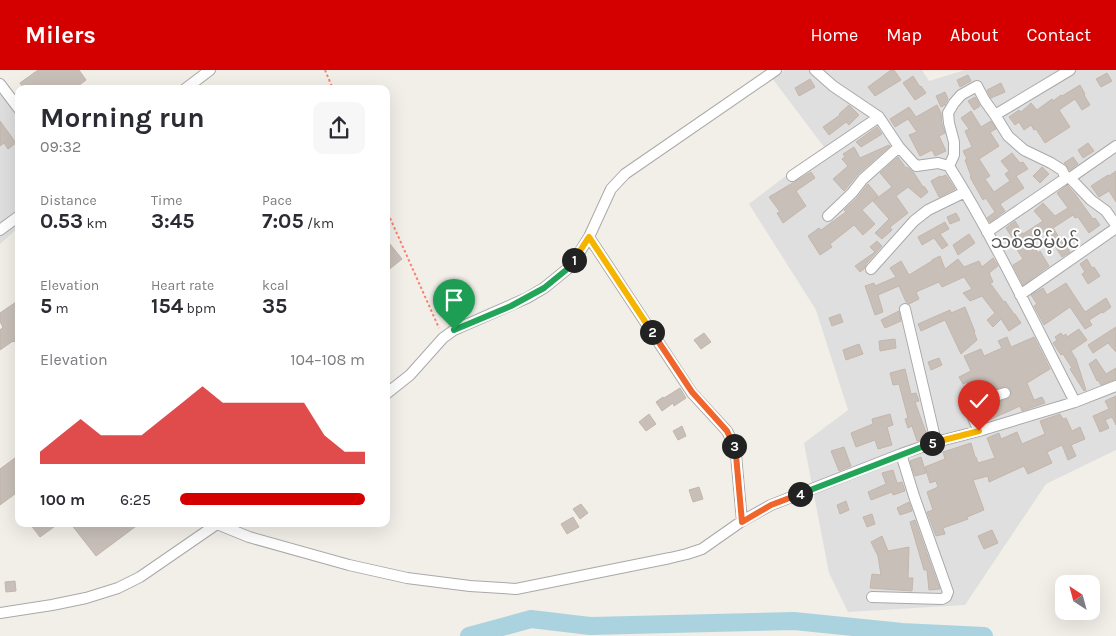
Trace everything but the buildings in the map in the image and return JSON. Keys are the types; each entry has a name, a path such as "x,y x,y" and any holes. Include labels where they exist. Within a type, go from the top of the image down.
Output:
{"street":[{"path":"190,85 210,70"},
{"path":"390,391 410,375 443,338 454,330 511,306 544,288 571,266 589,237 611,189 625,174 776,70"},
{"path":"815,70 833,86 880,117 899,147 916,166 938,163 948,166 987,232 1075,402"},
{"path":"996,115 1070,70"},
{"path":"0,84 15,103"},
{"path":"948,166 954,155 954,142 948,113 961,95 977,86 1008,136 1024,150 1062,170 1091,200 1106,211 1116,226 1020,295"},
{"path":"792,176 880,117"},
{"path":"987,232 1116,146"},
{"path":"828,216 852,193 863,179 899,147"},
{"path":"871,269 914,221 928,210 965,192"},
{"path":"0,230 15,219"},
{"path":"589,237 692,392 730,436 736,455 742,522"},
{"path":"905,309 936,442"},
{"path":"225,527 249,537 349,565 407,578 470,586 516,589 688,554 702,549 771,505 901,454 1075,402 1116,386"},
{"path":"979,431 972,414 974,408 978,403 1005,393"},
{"path":"872,597 942,599 946,597 948,592 901,454"},
{"path":"0,613 86,598 118,588 140,577 214,527"}],"path":[{"path":"325,70 331,85"},
{"path":"390,218 443,338"}],"shaded area":[{"path":"785,70 922,70 929,81 965,70 1116,70 1116,450 1046,484 965,605 848,612 829,573 804,443 848,410 816,310 749,204 824,147 772,78"},
{"path":"0,91 15,112 15,231 0,244"}],"waterway":[{"path":"469,636 531,619 590,626 794,621 902,632 984,636"}],"district":[{"name":"သစ်ဆိမ့်ပင်","path":"1035,242"}],"route":[{"path":"454,330 511,306 544,288 571,266 589,237 692,392 727,431 736,455 742,522 771,505 901,454 936,442 979,431"}]}
